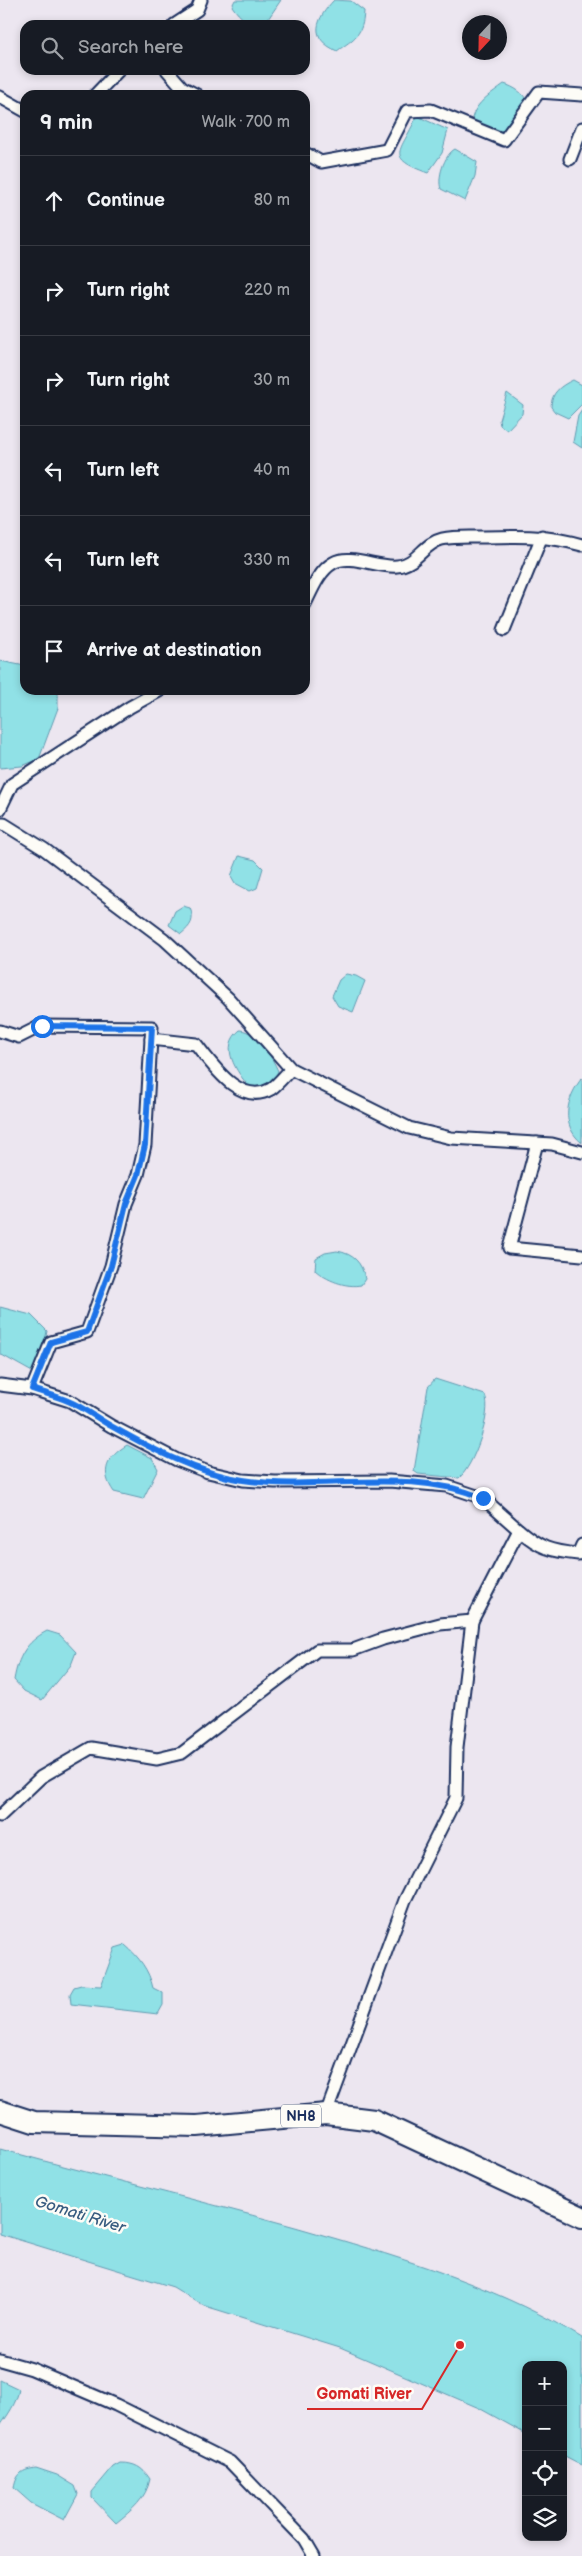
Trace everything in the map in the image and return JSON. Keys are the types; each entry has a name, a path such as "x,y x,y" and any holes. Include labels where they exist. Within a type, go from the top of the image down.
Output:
{"highway":[{"name":"NH8","path":"0,2111 34,2122 197,2126 326,2114 374,2120 582,2217"}],"street":[{"path":"182,20 197,10 201,0"},
{"path":"100,90 114,75"},
{"path":"171,75 182,87 188,90"},
{"path":"310,156 321,162 387,150 407,111 431,110 504,140 539,92 582,95"},
{"path":"0,97 20,108"},
{"path":"570,159 582,128"},
{"path":"310,595 325,568 334,562 349,560 398,566 411,562 440,539 542,536 582,545"},
{"path":"504,630 542,536"},
{"path":"0,809 12,784 130,707 152,695"},
{"path":"0,824 4,824 44,849 164,939 228,998 290,1069 409,1128 451,1138 552,1144 582,1152"},
{"path":"0,1031 19,1037 42,1026 152,1027 145,1145 138,1175 126,1204 111,1266 87,1332 51,1342 32,1389"},
{"path":"151,1039 196,1044 220,1075 246,1092 263,1092 272,1088 290,1069"},
{"path":"537,1143 509,1248 582,1255"},
{"path":"0,1385 32,1389 70,1401 111,1426 177,1460 208,1472 243,1480 276,1482 389,1481 447,1486 483,1498 530,1540 552,1552 581,1551"},
{"path":"326,2114 404,1900 456,1798 457,1747 472,1622 519,1530"},
{"path":"0,1816 41,1777 91,1748 157,1759 182,1753 317,1650 353,1650 382,1638 440,1624 472,1622"},
{"path":"0,2360 32,2370 116,2405 230,2462 304,2539 314,2556"}],"water":[{"path":"235,0 281,0 267,20 246,20 232,6"},
{"path":"334,0 351,1 364,11 360,31 349,43 337,51 322,40 318,28 323,14"},
{"path":"504,84 518,91 528,103 501,133 478,124 472,118 477,107"},
{"path":"419,117 448,130 442,153 428,173 405,162 401,158 400,152 416,118"},
{"path":"455,149 477,162 475,176 465,201 441,189 440,184 445,161"},
{"path":"573,380 582,385 582,404 568,418 555,412 551,407 551,402 557,390"},
{"path":"507,393 523,405 522,414 507,430 500,425 499,420"},
{"path":"582,410 582,448 573,442 578,416"},
{"path":"0,661 20,665 20,695 58,695 58,708 39,759 22,766 0,768"},
{"path":"239,856 255,860 263,868 257,888 250,891 235,883 231,876"},
{"path":"183,906 190,908 192,919 190,925 181,934 169,925 175,911"},
{"path":"346,974 356,976 365,981 353,1012 338,1006 332,996 339,980"},
{"path":"240,1030 246,1031 258,1040 272,1059 278,1071 268,1085 260,1088 250,1088 235,1067 230,1051 234,1037"},
{"path":"582,1078 582,1143 570,1128 568,1111 572,1094"},
{"path":"337,1251 353,1257 362,1268 365,1279 361,1285 355,1286 337,1282 315,1270 316,1258 325,1253"},
{"path":"0,1307 31,1315 47,1331 43,1351 34,1373 0,1354"},
{"path":"435,1379 485,1395 487,1403 480,1439 470,1463 459,1478 418,1474 414,1471 428,1387"},
{"path":"127,1445 152,1458 158,1469 143,1499 114,1492 107,1478 107,1466 110,1460"},
{"path":"47,1631 60,1635 76,1652 71,1665 42,1700 24,1691 14,1680 18,1664 28,1645"},
{"path":"125,1945 143,1964 153,1988 163,1993 163,2005 158,2014 71,2004 70,1994 74,1987 81,1985 101,1986 115,1948"},
{"path":"0,2149 295,2227 432,2269 494,2293 582,2338 582,2465 567,2457 567,2361 522,2361 522,2432 479,2408 340,2348 202,2305 173,2287 0,2234"},
{"path":"0,2380 19,2389 14,2404 0,2426"},
{"path":"120,2463 138,2466 150,2479 142,2498 133,2509 116,2523 92,2498 92,2492 113,2467"},
{"path":"36,2468 57,2475 75,2486 78,2494 64,2520 31,2503 14,2488 21,2473"}],"place":[{"name":"Gomati River","path":"460,2345"}],"route":[{"path":"42,1026 152,1027 145,1145 138,1175 126,1204 111,1266 87,1332 51,1342 32,1389 70,1401 111,1426 177,1460 208,1472 243,1480 276,1482 389,1481 447,1486 471,1492 483,1498"}]}
